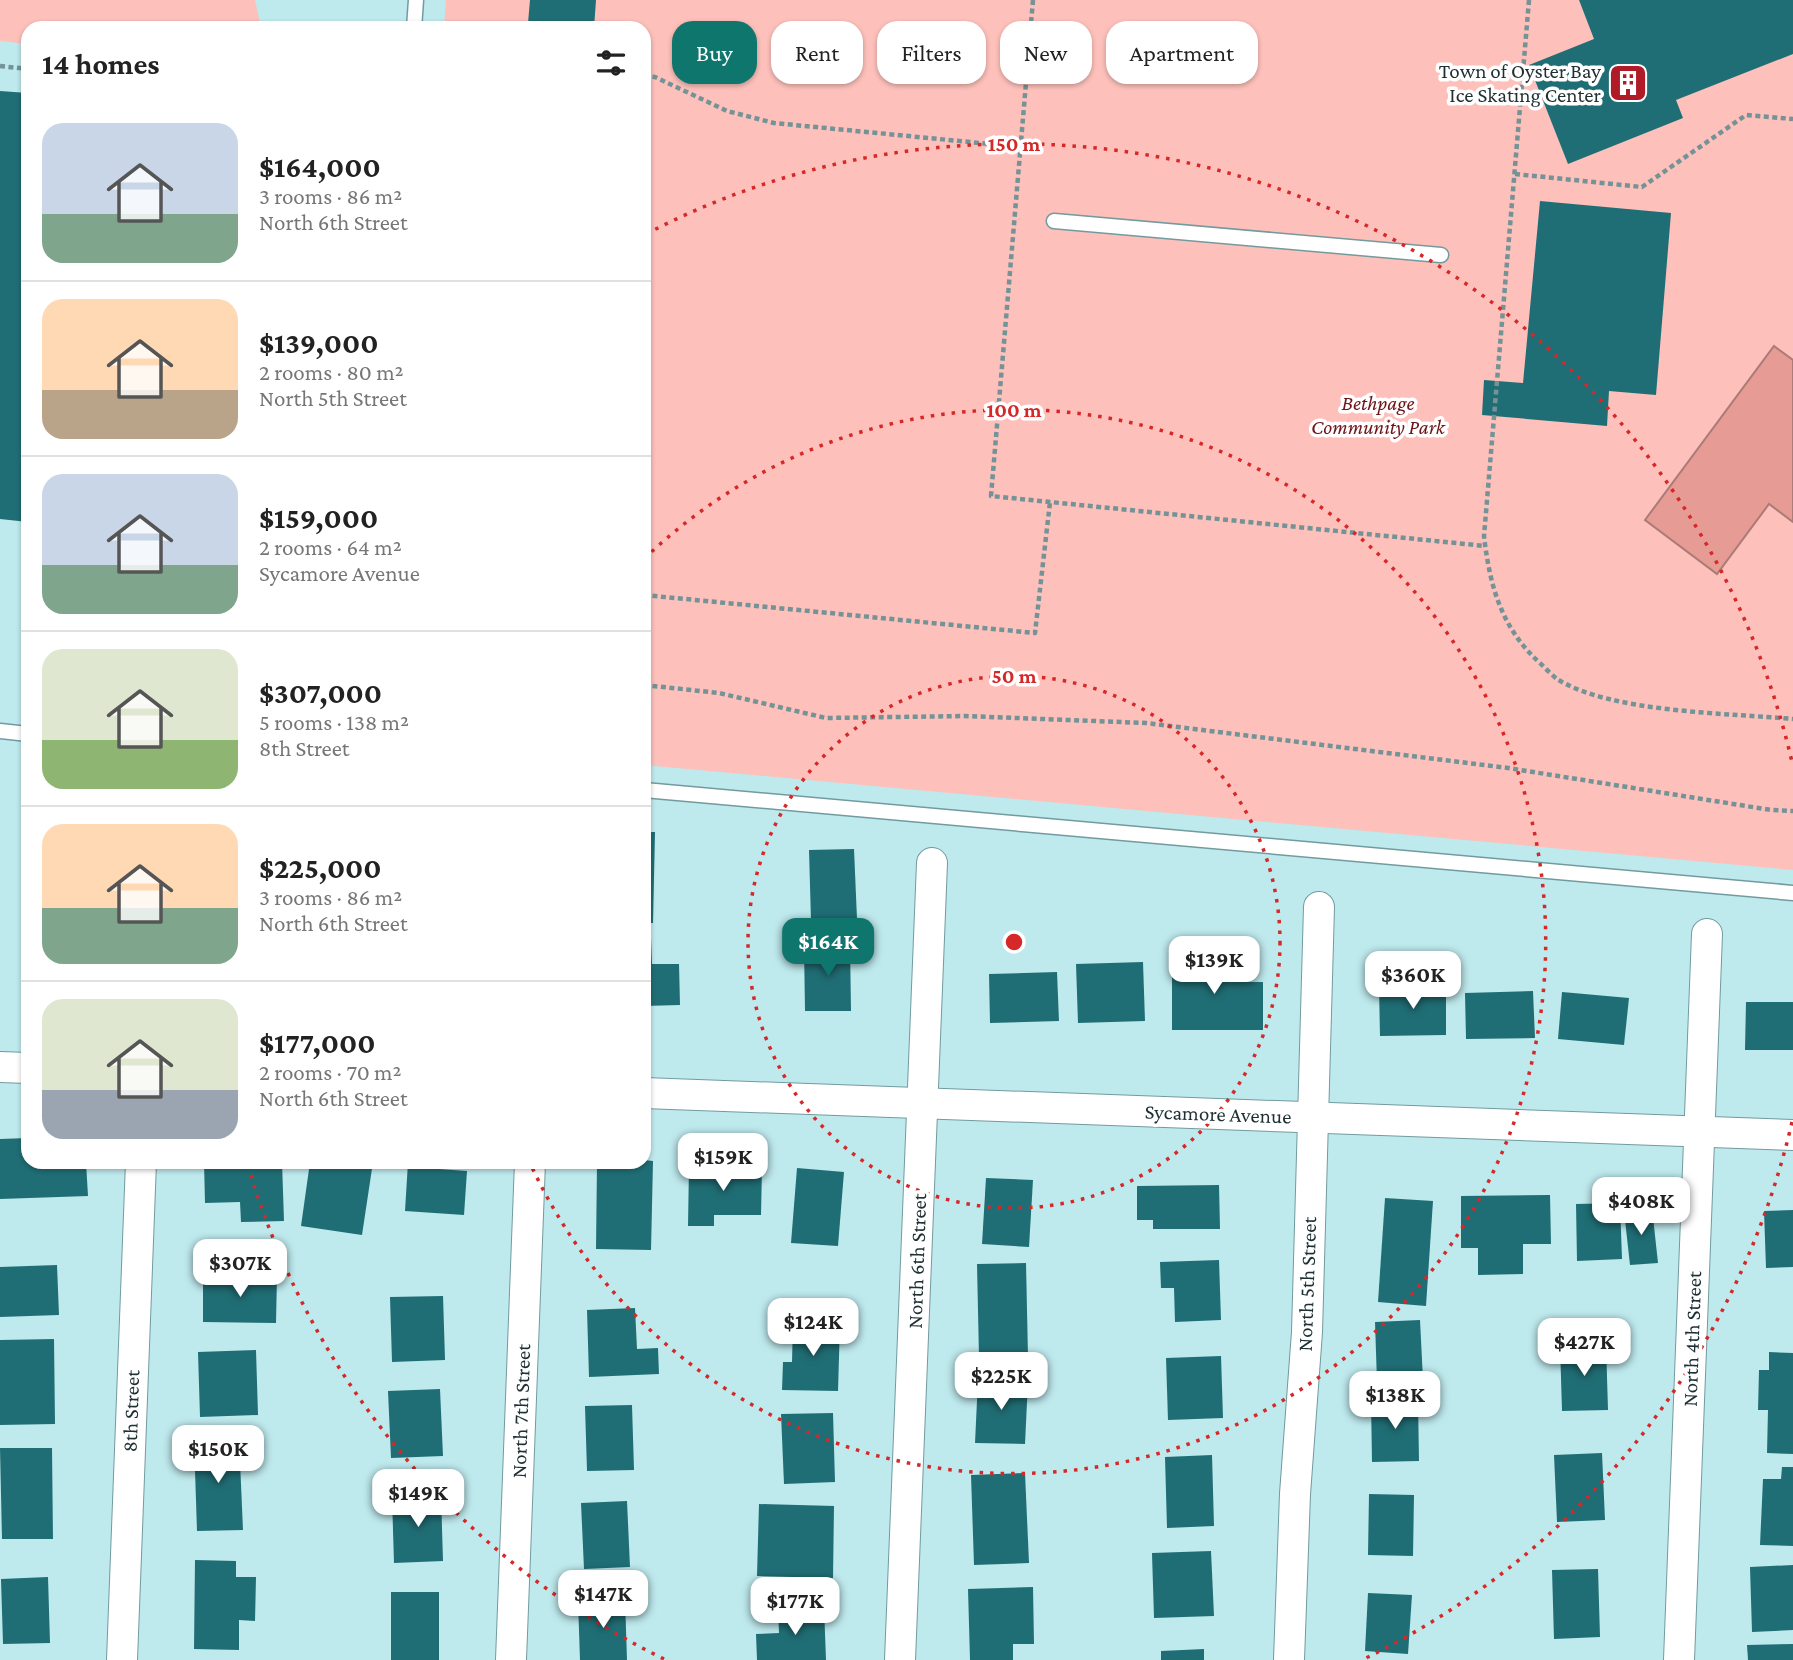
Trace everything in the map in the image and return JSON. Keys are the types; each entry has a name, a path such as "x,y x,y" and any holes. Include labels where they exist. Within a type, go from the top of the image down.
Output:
{"street":[{"name":"North 6th Street","path":"900,1660 932,863"},
{"name":"North 5th Street","path":"1289,1660 1295,1494 1307,1332 1319,907"},
{"name":"North 4th Street","path":"1679,1660 1707,934"},
{"path":"0,1067 21,1068"},
{"name":"Sycamore Avenue","path":"651,1093 1793,1135"},
{"name":"8th Street","path":"122,1660 141,1169"},
{"name":"North 7th Street","path":"511,1660 530,1169"}],"lane":[{"path":"414,21 416,0"},
{"path":"1054,220 1441,256"},
{"path":"0,731 21,733"},
{"path":"651,791 1793,893"}],"path":[{"path":"1033,0 991,496 1485,547"},
{"path":"1529,0 1484,537 1488,569 1500,610 1525,649 1557,679 1595,695 1641,705 1793,719"},
{"path":"0,66 21,68"},
{"path":"651,77 727,111 774,123 1021,147"},
{"path":"1515,174 1642,187 1746,116 1793,119"},
{"path":"651,595 1035,633 1050,502"},
{"path":"651,686 719,693 826,718 965,716 1146,723 1508,768 1771,810 1793,811"}],"green space":[{"path":"0,0 255,0 260,21 21,21 21,43 0,41"},
{"name":"Bethpage Community Park","path":"446,0 1793,0 1793,870 651,766 651,21 444,21"}],"shaded area":[{"path":"1774,346 1793,360 1793,522 1769,504 1717,574 1645,520"}],"building":[{"path":"530,0 596,0 594,21 528,21"},
{"name":"Town of Oyster Bay Ice Skating Center","path":"1579,0 1793,0 1793,54 1676,100 1683,118 1568,164 1529,65 1594,39"},
{"path":"0,91 21,92 21,521 0,519"},
{"path":"1540,201 1671,213 1656,395 1609,391 1607,426 1482,415 1484,380 1523,383"},
{"path":"651,832 655,832 653,923"},
{"path":"854,849 857,919 811,921 809,850"},
{"path":"651,938 652,964 679,964 680,1005 651,1006"},
{"path":"850,945 851,1011 805,1011 804,946"},
{"path":"1172,957 1241,957 1241,982 1263,982 1263,1030 1172,1030"},
{"path":"1143,962 1145,1021 1078,1023 1076,964"},
{"path":"1057,972 1059,1021 990,1023 989,974"},
{"path":"1446,986 1446,1035 1380,1036 1379,987"},
{"path":"1533,991 1535,1038 1466,1039 1465,993"},
{"path":"1562,992 1629,998 1624,1045 1558,1039"},
{"path":"1746,1002 1793,1002 1793,1050 1745,1050"},
{"path":"21,1138 21,1169 86,1169 88,1196 0,1199 0,1139"},
{"path":"653,1161 651,1250 596,1249 597,1169 651,1169"},
{"path":"689,1166 762,1167 761,1215 714,1215 714,1226 688,1226"},
{"path":"797,1168 844,1172 838,1246 791,1243"},
{"path":"204,1169 282,1169 284,1221 241,1222 240,1202 205,1203"},
{"path":"309,1169 372,1169 362,1235 301,1226"},
{"path":"408,1169 467,1171 464,1215 405,1211"},
{"path":"986,1178 1033,1180 1029,1247 982,1244"},
{"path":"1219,1185 1220,1229 1153,1229 1153,1220 1137,1220 1137,1186"},
{"path":"1550,1195 1551,1244 1523,1244 1523,1274 1478,1275 1478,1248 1461,1248 1461,1196"},
{"path":"1385,1198 1433,1201 1426,1306 1378,1302"},
{"path":"1620,1203 1622,1259 1577,1261 1576,1204"},
{"path":"1652,1208 1658,1263 1630,1265 1624,1211"},
{"path":"1793,1210 1793,1267 1766,1268 1764,1211"},
{"path":"1219,1260 1221,1320 1175,1322 1174,1288 1161,1288 1160,1262"},
{"path":"1026,1263 1028,1356 979,1357 977,1264"},
{"path":"57,1265 59,1315 0,1317 0,1267"},
{"path":"203,1274 277,1276 276,1323 203,1322"},
{"path":"443,1296 445,1360 392,1362 390,1297"},
{"path":"635,1308 637,1349 658,1348 659,1374 589,1377 587,1310"},
{"path":"1420,1320 1423,1380 1377,1382 1375,1322"},
{"path":"793,1321 840,1323 838,1391 782,1390 783,1362 792,1362"},
{"path":"54,1339 55,1424 0,1425 0,1340"},
{"path":"1606,1344 1608,1410 1562,1411 1560,1345"},
{"path":"256,1350 258,1415 200,1417 198,1352"},
{"path":"1769,1352 1793,1353 1793,1454 1767,1453 1768,1410 1758,1410 1759,1370 1769,1370"},
{"path":"1221,1356 1223,1418 1168,1420 1166,1358"},
{"path":"978,1379 1028,1381 1025,1444 975,1443"},
{"path":"440,1389 443,1456 391,1458 388,1391"},
{"path":"1418,1400 1419,1461 1372,1462 1371,1402"},
{"path":"632,1405 634,1470 587,1471 585,1406"},
{"path":"833,1413 835,1482 784,1484 781,1414"},
{"path":"239,1438 243,1530 197,1531 194,1440"},
{"path":"0,1448 52,1448 53,1539 2,1539"},
{"path":"1602,1453 1605,1520 1557,1522 1554,1455"},
{"path":"1212,1455 1214,1526 1167,1528 1165,1457"},
{"path":"1782,1467 1793,1467 1793,1546 1760,1545 1763,1479 1781,1479"},
{"path":"1025,1473 1029,1563 974,1565 971,1475"},
{"path":"1369,1494 1414,1495 1413,1556 1368,1555"},
{"path":"441,1495 443,1561 394,1563 392,1497"},
{"path":"627,1501 630,1567 584,1569 581,1503"},
{"path":"759,1504 834,1506 833,1578 757,1576"},
{"path":"1211,1551 1214,1616 1154,1618 1152,1553"},
{"path":"195,1560 236,1561 236,1577 256,1577 255,1621 239,1620 239,1650 194,1649"},
{"path":"1793,1565 1793,1630 1752,1632 1750,1567"},
{"path":"1598,1569 1600,1637 1554,1639 1552,1570"},
{"path":"48,1577 50,1643 3,1644 1,1579"},
{"path":"1033,1587 1034,1644 1013,1644 1013,1660 970,1660 968,1589"},
{"path":"391,1592 439,1592 439,1660 391,1660"},
{"path":"1368,1593 1412,1595 1408,1654 1365,1651"},
{"path":"625,1599 627,1660 580,1660 578,1601"},
{"path":"824,1607 826,1660 757,1660 756,1634 779,1633 778,1609"},
{"path":"1793,1644 1793,1660 1748,1660 1747,1645"},
{"path":"1204,1649 1204,1660 1161,1660 1161,1651"}],"place":[{"name":"Town of Oyster Bay Ice Skating Center","path":"1628,83"}]}
